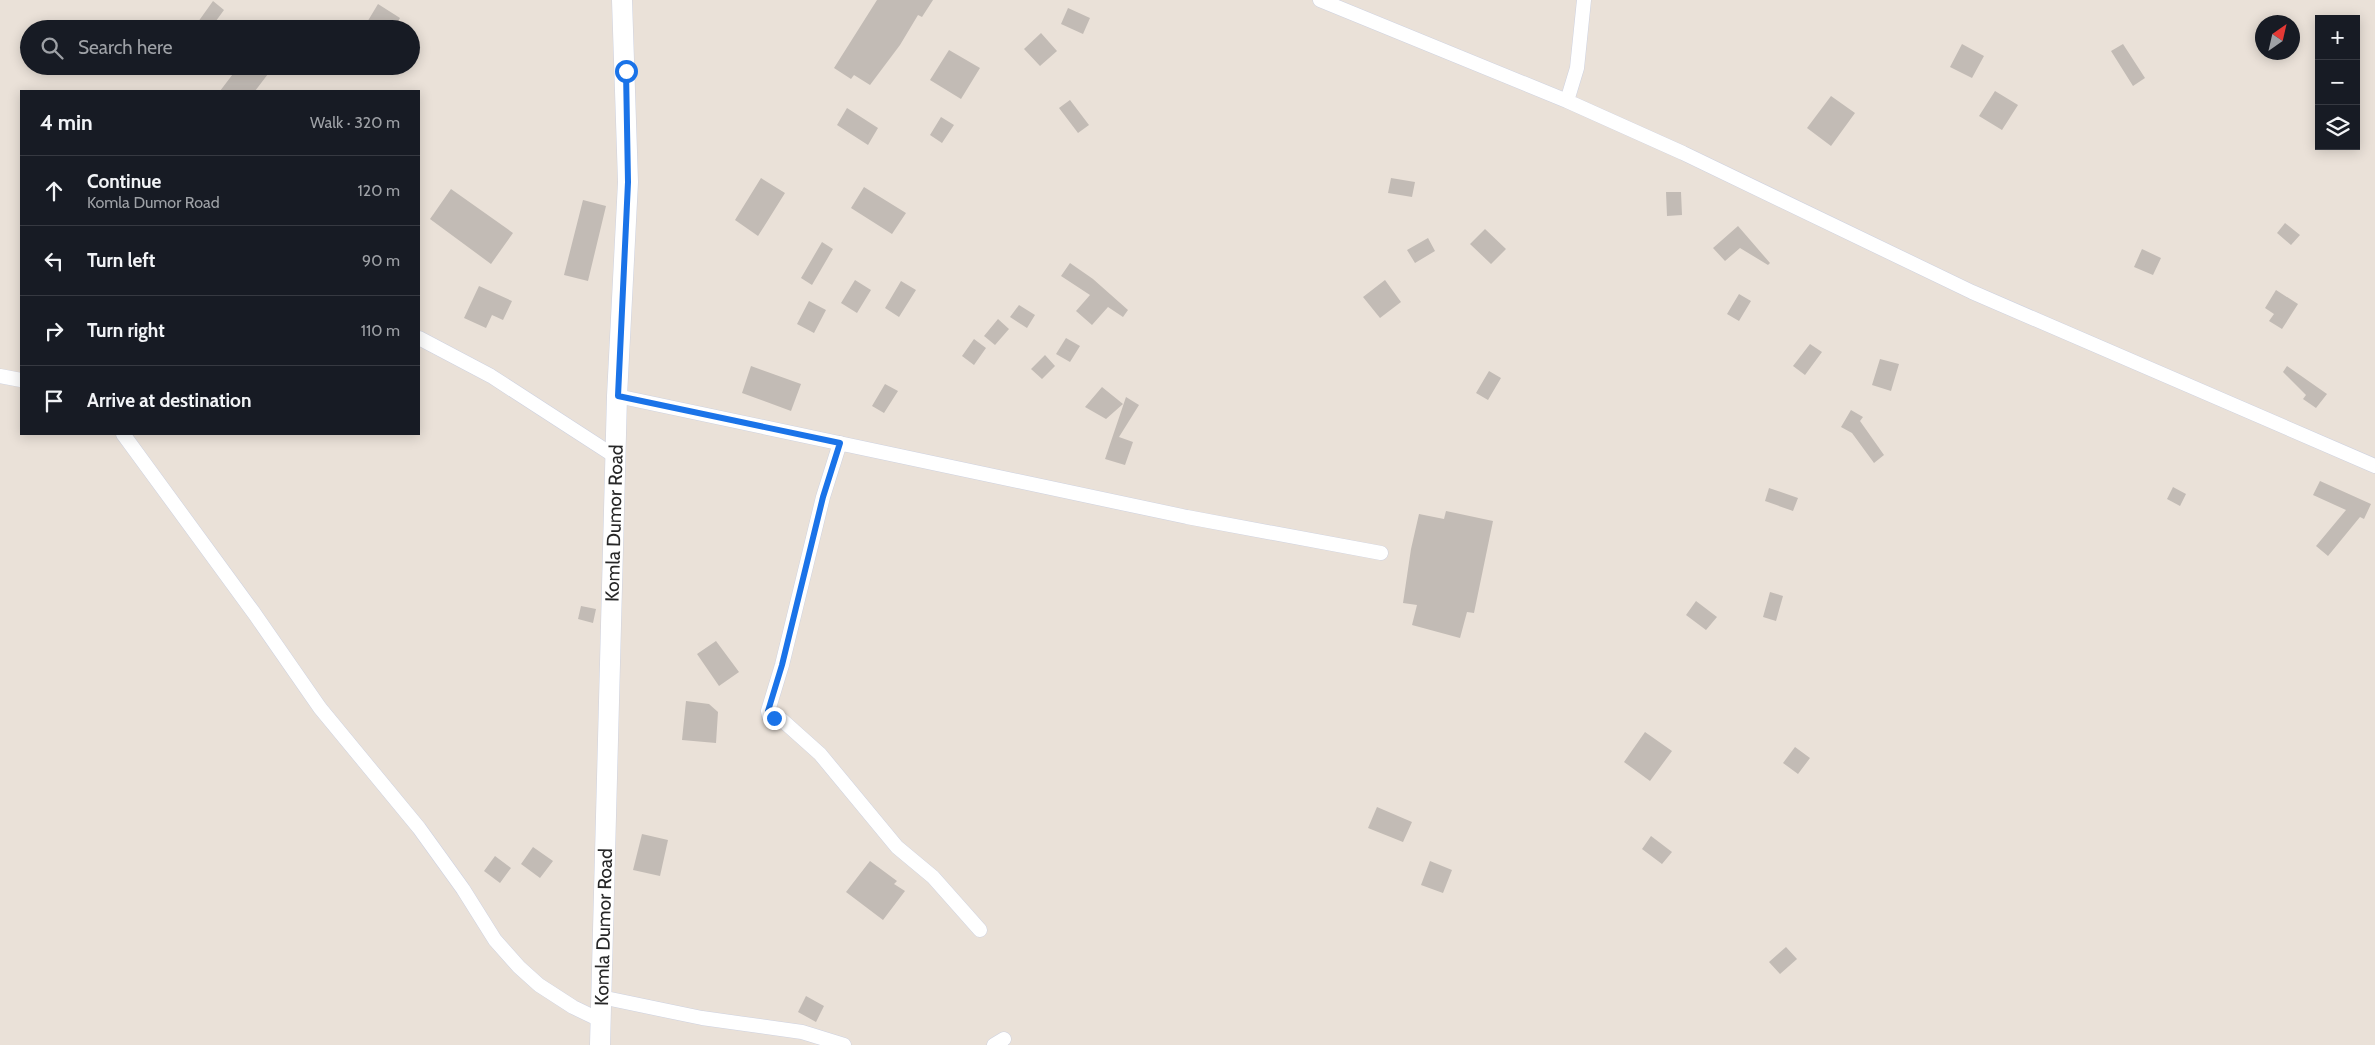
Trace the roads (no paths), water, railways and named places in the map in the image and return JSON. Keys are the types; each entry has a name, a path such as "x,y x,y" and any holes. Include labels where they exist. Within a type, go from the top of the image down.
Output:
{"street":[{"name":"Komla Dumor Road","path":"600,1045 616,457 628,182 622,0"},
{"path":"1320,0 1567,101 1683,153 1972,292 2375,466"},
{"path":"1567,101 1577,68 1584,0"},
{"path":"420,339 491,376 616,457"},
{"path":"0,376 20,380"},
{"path":"618,396 1187,517 1381,553"},
{"path":"124,435 254,613 320,708 419,828 463,889 495,940 518,967 539,985 573,1007 600,1020"},
{"path":"840,443 823,497 782,665 768,711 769,716 782,720 820,754 897,847 933,877 980,930"},
{"path":"601,997 702,1018 802,1032 844,1045"}]}
